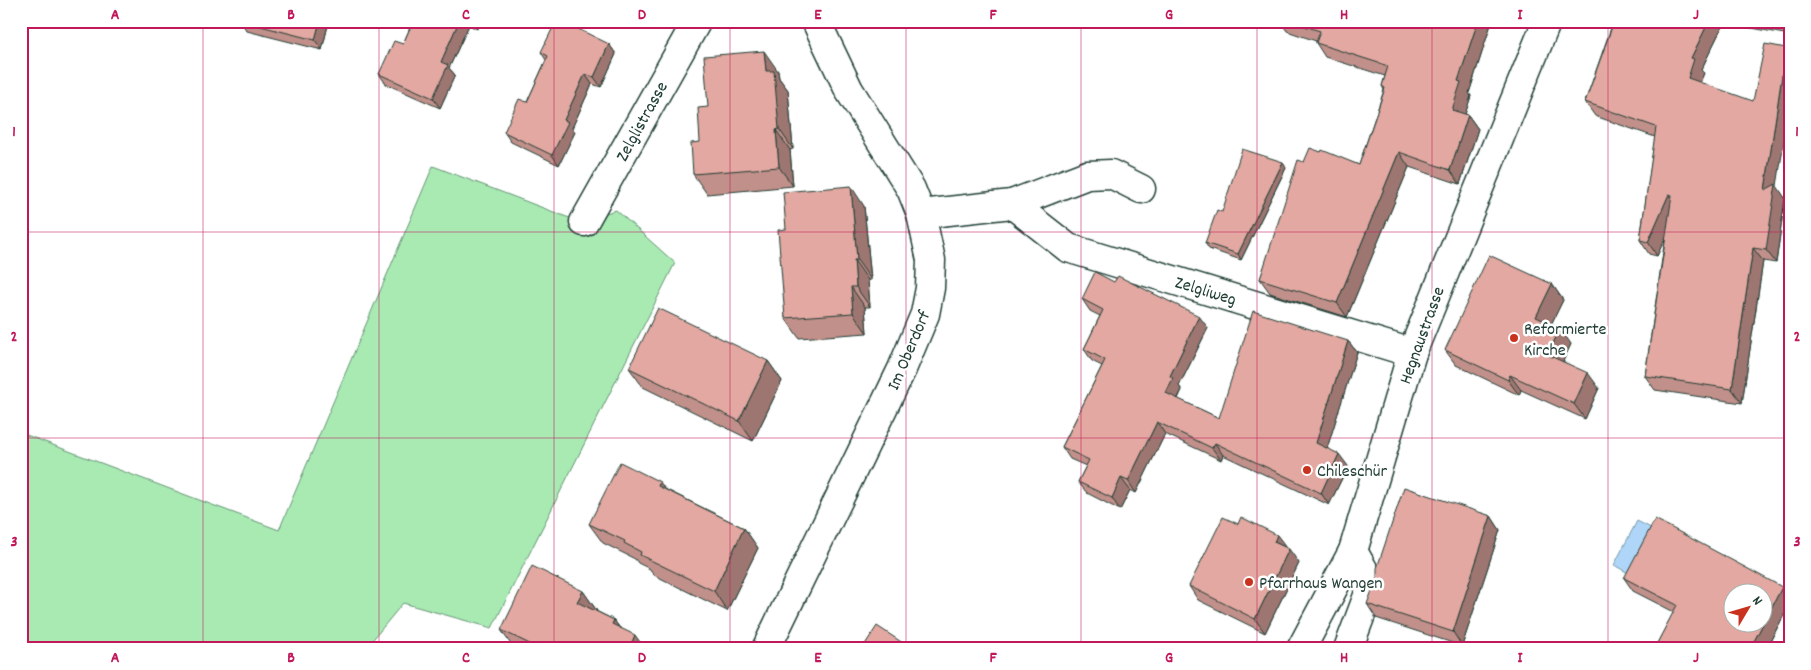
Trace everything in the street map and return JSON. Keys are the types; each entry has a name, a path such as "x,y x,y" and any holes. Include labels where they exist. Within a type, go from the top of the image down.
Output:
{"street":[{"name":"Zelglistrasse","path":"584,222 697,21"},
{"name":"Im Oberdorf","path":"766,649 902,369 925,314 930,288 931,260 921,214 911,189 849,90 816,21"},
{"name":"Hegnaustrasse","path":"1301,649 1353,551 1412,353 1546,21"},
{"path":"921,214 1012,204 1087,175 1111,174 1140,189"},
{"name":"Zelgliweg","path":"1012,204 1068,248 1412,353"},
{"path":"1348,649 1372,586 1353,551"}],"green space":[{"path":"433,166 593,227 599,215 616,210 675,263 492,628 403,603 365,649 21,649 21,433 279,530"}],"water":[{"path":"1637,521 1659,532 1635,577 1614,565"}],"building":[{"path":"241,21 320,21 315,40"},
{"path":"413,21 459,21 441,62 448,65 433,98 379,74 394,41 403,44"},
{"path":"556,21 562,21 609,44 594,77 585,74 564,120 568,122 552,155 504,132 519,99 527,102 548,56 541,52"},
{"path":"1289,21 1478,21 1458,81 1461,82 1452,110 1468,115 1450,170 1399,152 1337,303 1260,279 1298,160 1304,162 1310,148 1321,152 1322,150 1359,165 1385,88 1382,86 1388,66 1316,43 1320,31"},
{"path":"1614,21 1709,21 1691,58 1694,59 1688,78 1753,101 1765,44 1786,48 1765,190 1776,184 1766,250 1753,248 1732,389 1645,376 1672,195 1669,194 1648,242 1640,240 1656,127 1585,102"},
{"path":"764,51 766,71 774,71 779,129 776,130 779,167 693,174 691,143 700,142 698,108 708,107 704,56"},
{"path":"1242,149 1283,162 1238,254 1205,243 1217,210 1222,212"},
{"path":"851,186 857,260 854,260 856,287 851,287 853,313 785,318 778,230 786,229 783,192"},
{"name":"Reformierte Kirche","path":"1489,255 1552,284 1536,317 1560,328 1548,355 1588,373 1574,404 1510,375 1508,380 1445,350"},
{"path":"1095,272 1114,282 1118,276 1199,316 1170,376 1173,378 1166,393 1219,418 1253,311 1348,341 1316,443 1339,454 1321,493 1215,443 1212,448 1157,422 1128,481 1121,478 1112,498 1078,482 1089,460 1062,447 1105,360 1084,349 1103,310 1082,299"},
{"path":"658,308 768,361 739,421 629,368"},
{"path":"620,462 660,482 658,486 744,528 714,591 640,555 641,552 624,543 625,541 589,524"},
{"path":"1404,487 1491,516 1453,632 1367,604"},
{"name":"Pfarrhaus Wangen","path":"1223,517 1238,524 1241,517 1277,535 1274,542 1289,549 1255,619 1189,586"},
{"path":"1655,519 1773,582 1724,582 1724,632 1759,632 1750,649 1654,649 1677,605 1624,578"},
{"path":"532,566 583,591 577,602 614,620 612,624 635,635 629,649 540,649 501,630"},
{"path":"1774,583 1782,587 1774,603"},
{"path":"877,626 912,649 862,649"}],"place":[{"name":"Reformierte Kirche","path":"1514,338"},
{"name":"Chileschür","path":"1307,470"},
{"name":"Pfarrhaus Wangen","path":"1249,582"}]}
